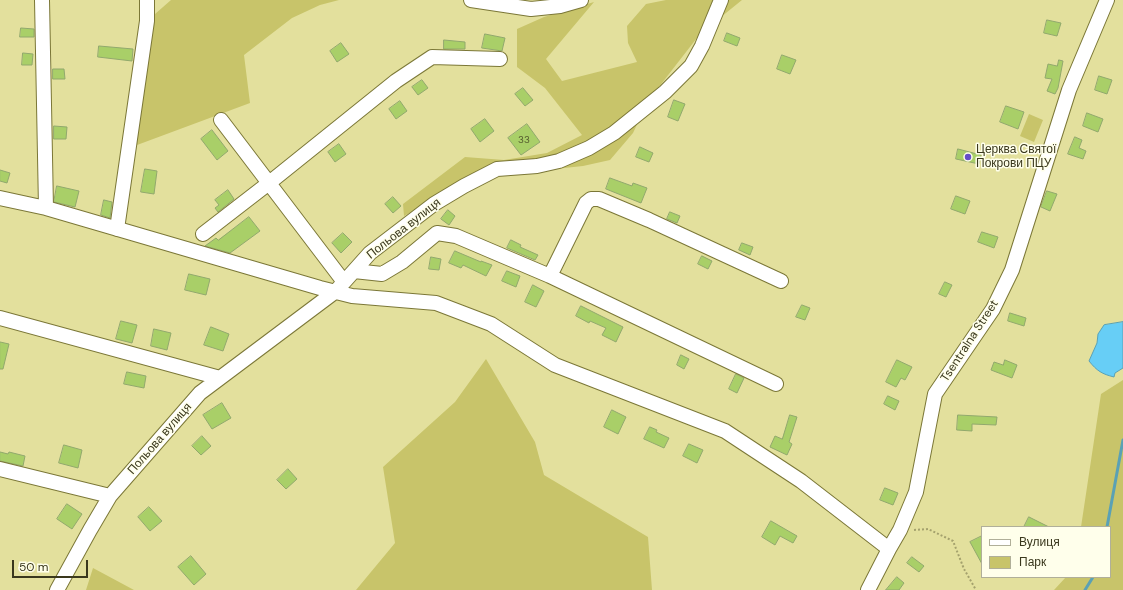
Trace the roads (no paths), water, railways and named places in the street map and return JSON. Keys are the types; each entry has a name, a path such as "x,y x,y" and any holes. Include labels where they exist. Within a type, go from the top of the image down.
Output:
{"street":[{"path":"42,0 46,208"},
{"path":"117,229 147,21 147,0"},
{"path":"471,0 531,9 560,6 581,0"},
{"name":"Польова вулиця","path":"57,590 110,496 200,393 345,282 370,253 434,204 497,169 537,166 559,161 590,148 614,133 665,92 691,66 702,46 721,0"},
{"name":"Tsentralna Street","path":"868,590 900,530 916,492 935,394 993,309 1012,270 1069,90 1107,0"},
{"path":"202,234 269,183 396,81 432,57 500,59"},
{"path":"221,120 345,282 352,296 436,303 491,324 556,365 725,431 801,482 889,549"},
{"path":"0,198 46,208 117,229 345,282 382,274 402,262 437,233 456,236 550,276 776,384"},
{"path":"550,276 586,203 591,199 599,199 649,220 781,281"},
{"path":"0,318 220,378"},
{"path":"0,469 110,496"}],"water":[{"path":"1123,322 1123,368 1115,373 1114,377 1100,372 1089,361 1097,343 1098,334 1104,325"}],"waterway":[{"path":"1107,526 1123,440"},
{"path":"1085,590 1092,578"}],"place":[{"name":"Церква Святої Покрови ПЦУ","path":"968,157"}]}
